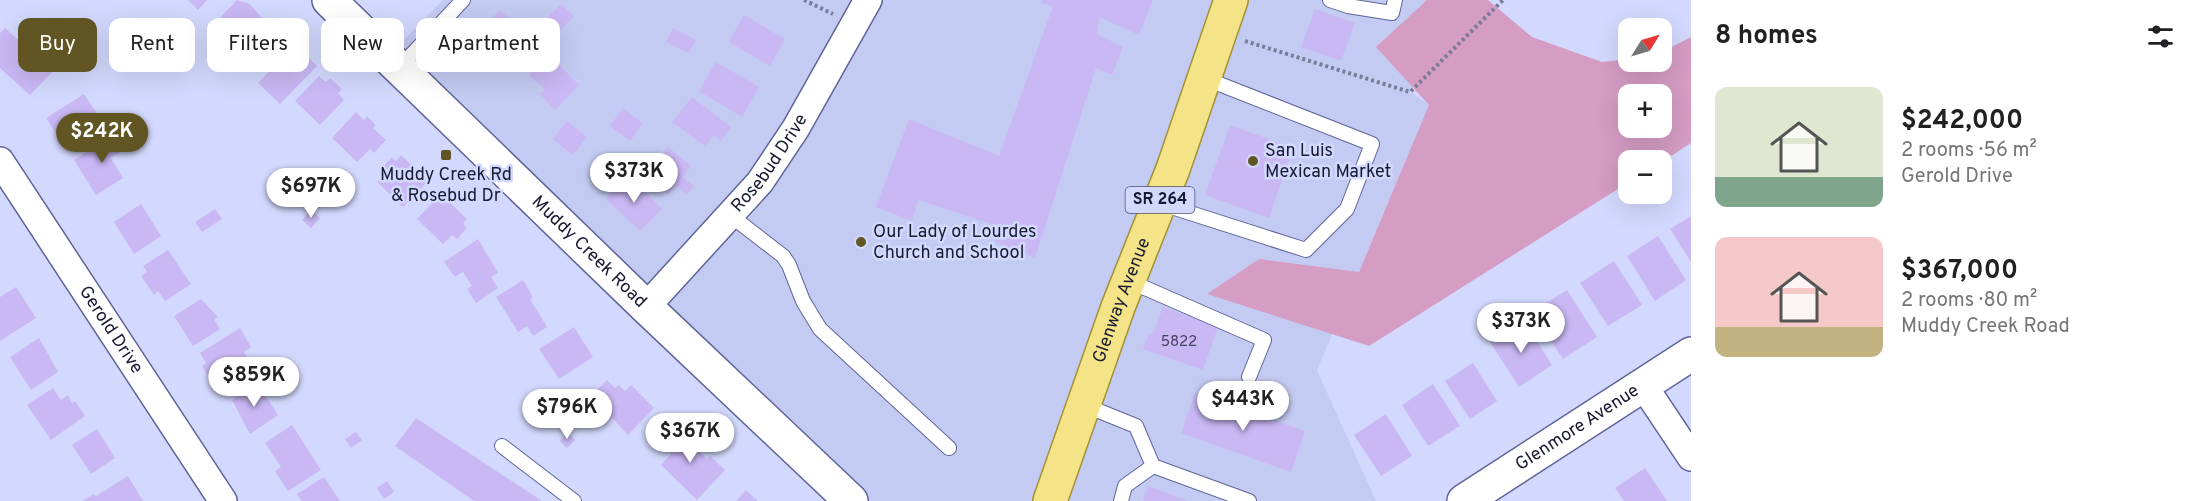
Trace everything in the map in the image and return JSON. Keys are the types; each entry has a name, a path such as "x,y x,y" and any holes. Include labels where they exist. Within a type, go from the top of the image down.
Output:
{"main road":[{"name":"Glenway Avenue","path":"1050,501 1231,0"}],"street":[{"name":"Muddy Creek Road","path":"329,0 348,18"},
{"name":"Rosebud Drive","path":"646,307 760,182 796,128 868,0"},
{"name":"Muddy Creek Road","path":"403,72 851,501"},
{"name":"Gerold Drive","path":"0,161 223,501"},
{"name":"Glenmore Avenue","path":"1464,501 1691,354"},
{"path":"1643,385 1691,456"}],"lane":[{"path":"404,63 463,0"},
{"path":"1330,0 1348,6 1392,13 1395,0"},
{"path":"1159,203 1306,250 1347,209 1372,144 1204,78"},
{"path":"730,215 783,256 789,265 803,302 820,328 949,448"},
{"path":"1129,281 1264,340 1249,377"},
{"path":"1084,405 1136,426 1153,466 1249,501"},
{"path":"502,446 574,501"},
{"path":"1121,501 1125,486 1153,466"}],"path":[{"path":"804,0 854,25"},
{"path":"1219,33 1410,92 1503,0"}],"shaded area":[{"name":"Our Lady of Lourdes Church and School","path":"443,0 1446,0 1410,92 1430,105 1317,370 1376,501 851,501 404,71 404,40 416,27 416,72 560,72 560,18 425,18"},
{"path":"1427,0 1488,0 1532,37 1602,62 1618,60 1618,72 1672,72 1672,47 1691,37 1691,143 1672,155 1672,150 1618,150 1618,189 1369,346 1207,294 1259,259 1359,272 1429,105 1376,47"}],"building":[{"path":"188,0 207,0 198,10"},
{"path":"237,0 250,4 262,18 220,18"},
{"path":"1042,0 1153,0 1139,35 1099,17 1097,34 1123,47 1112,75 1096,68 1035,258 995,242 1001,227 918,200 912,221 876,207 909,119 999,156 1053,6 1041,3"},
{"path":"561,4 574,16 560,31 560,18 547,18"},
{"path":"1315,9 1355,23 1341,61 1301,47"},
{"path":"500,10 508,18 492,18"},
{"path":"744,15 785,39 770,66 729,42"},
{"path":"5,28 18,40 18,72 52,72 30,95 0,68 0,33"},
{"path":"673,28 696,40 689,53 666,42"},
{"path":"309,58 317,66 280,104 258,83 269,72 309,72"},
{"path":"716,62 759,87 742,117 699,91"},
{"path":"560,66 579,85 555,110 540,94 545,90 529,75 532,72 560,72"},
{"path":"319,76 326,82 330,78 342,89 338,93 344,100 320,125 295,101"},
{"path":"84,94 105,125 67,150 46,118"},
{"path":"692,97 731,127 721,141 714,135 705,146 672,122"},
{"path":"623,108 643,123 630,141 610,126"},
{"path":"356,112 364,120 367,116 376,125 373,128 386,140 374,153 370,149 357,162 332,138"},
{"path":"567,121 587,137 573,155 553,139"},
{"name":"San Luis Mexican Market","path":"1230,125 1293,148 1269,218 1205,195"},
{"path":"117,132 127,148 111,158 123,178 96,195 74,160"},
{"path":"668,147 691,166 683,177 694,186 687,195 675,185 668,194 645,174"},
{"path":"401,155 428,181 403,207 377,182 387,171 383,167 392,157 396,161"},
{"path":"629,176 662,209 640,231 606,199"},
{"path":"441,194 467,219 463,224 467,228 457,239 452,235 443,244 417,219"},
{"path":"141,204 161,236 134,254 114,222"},
{"path":"215,209 222,219 202,232 195,222"},
{"path":"311,210 320,218 311,228 302,220"},
{"path":"1691,216 1691,262 1670,229"},
{"path":"1658,236 1686,280 1655,301 1627,256"},
{"path":"478,239 498,273 491,277 498,288 476,303 467,289 472,286 463,272 455,277 444,262"},
{"path":"168,250 191,284 165,301 158,291 154,295 141,276 147,272 143,266"},
{"path":"1614,261 1642,305 1608,326 1580,283"},
{"path":"523,280 533,297 530,299 547,327 533,336 527,326 518,332 496,297"},
{"path":"16,287 36,318 0,341 0,297"},
{"path":"1567,290 1597,337 1563,359 1532,312"},
{"path":"201,299 218,317 214,319 220,329 193,346 174,316"},
{"path":"1163,307 1218,327 1203,370 1143,349 1149,333 1153,334"},
{"path":"1524,321 1552,365 1519,387 1490,342"},
{"path":"574,327 593,357 559,379 539,349"},
{"path":"240,328 251,347 244,352 252,366 221,386 214,374 209,378 202,366 206,363 200,353"},
{"path":"39,338 58,372 31,390 10,357"},
{"path":"1473,363 1497,401 1470,419 1445,381"},
{"path":"607,380 615,388 619,385 625,391 631,385 654,408 628,435 612,418 605,425 590,410 595,404 589,398"},
{"path":"257,383 278,415 250,434 232,400"},
{"path":"1433,384 1460,426 1428,446 1402,405"},
{"path":"53,388 61,400 68,395 72,403 75,401 85,416 51,440 27,405"},
{"path":"1195,393 1305,431 1291,472 1181,433"},
{"path":"1386,414 1412,456 1381,476 1354,435"},
{"path":"416,418 542,501 474,501 395,446"},
{"path":"292,425 321,470 288,491 275,471 281,467 265,443"},
{"path":"679,427 702,449 700,452 707,459 710,456 725,470 697,500 661,465 671,454 662,445"},
{"path":"97,429 115,458 91,474 72,445"},
{"path":"356,432 362,440 351,448 345,439"},
{"path":"567,433 575,440 567,448 560,441"},
{"path":"1645,468 1667,501 1624,501 1615,488"},
{"path":"128,476 143,501 82,501 94,494 96,496"},
{"path":"324,477 340,501 301,501 297,494"},
{"path":"387,481 394,492 384,499 377,488"},
{"path":"1148,486 1189,501 1143,501"},
{"path":"746,490 748,492 758,501 736,501"}],"place":[{"name":"Muddy Creek Rd & Rosebud Dr","path":"446,155"},
{"name":"San Luis Mexican Market","path":"1253,161"},
{"name":"Our Lady of Lourdes Church and School","path":"861,242"}]}
